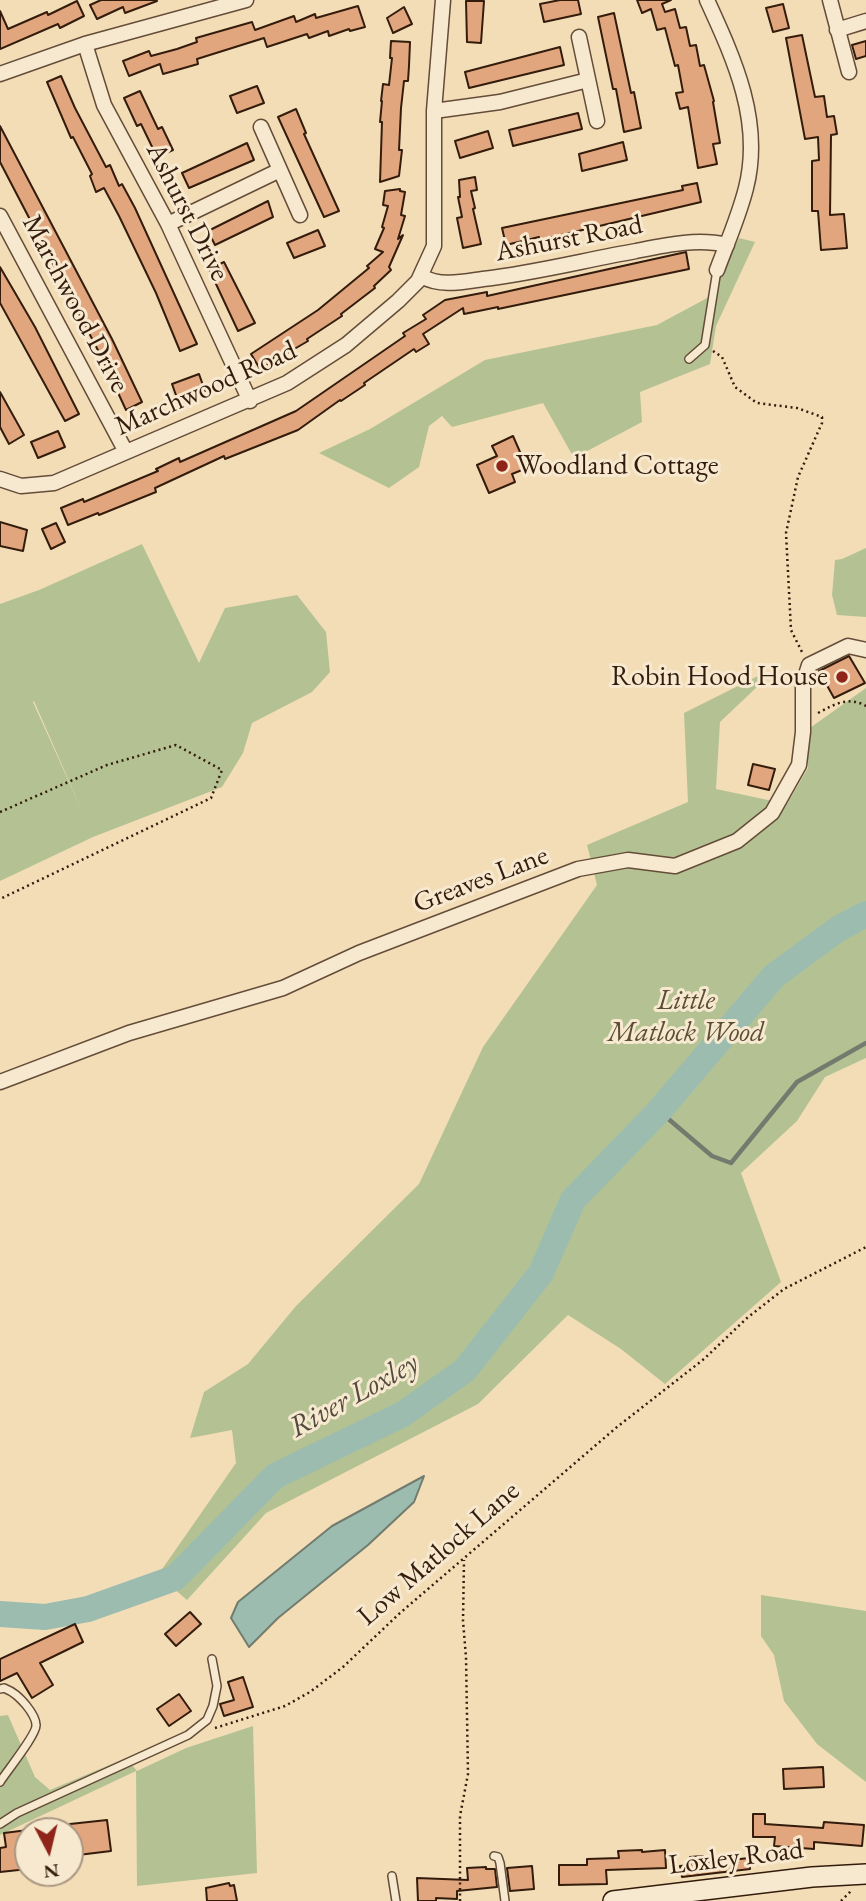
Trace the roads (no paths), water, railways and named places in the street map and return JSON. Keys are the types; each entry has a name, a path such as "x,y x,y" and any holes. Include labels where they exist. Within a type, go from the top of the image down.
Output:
{"main road":[{"name":"Loxley Road","path":"623,1900 801,1878 866,1874"}],"street":[{"path":"0,74 85,44 246,0"},
{"name":"Marchwood Road","path":"0,479 21,486 54,483 250,401 287,383 346,345 398,301 421,276 434,247 434,111 443,0"},
{"path":"707,0 739,75 748,104 750,127 747,185 717,270"},
{"path":"830,0 849,72"},
{"path":"837,30 866,21"},
{"path":"579,37 597,121"},
{"name":"Ashurst Drive","path":"85,44 104,105 168,223 250,401"},
{"path":"434,111 499,102 588,80"},
{"path":"261,127 300,215"},
{"path":"168,223 280,170"},
{"name":"Marchwood Drive","path":"0,216 125,452"},
{"name":"Ashurst Road","path":"421,276 432,283 457,283 508,276 669,245 710,241 726,245"},
{"name":"Greaves Lane","path":"0,1082 129,1033 283,988 359,953 578,869 628,860 675,866 737,841 772,813 799,765 803,684 808,665 848,646 866,650"}],"lane":[{"path":"690,359 705,345 717,270"},
{"path":"0,1821 188,1735 207,1720 213,1706 217,1686 212,1659"},
{"path":"0,1689 15,1693 31,1711 36,1725 33,1737 13,1760 0,1782"},
{"path":"494,1856 498,1857 500,1863 505,1901"},
{"path":"392,1876 396,1901"}],"waterway":[{"name":"River Loxley","path":"0,1614 45,1617 88,1609 175,1578 275,1476 403,1414 465,1370 541,1273 573,1200 659,1111 774,976 838,929 866,914"},
{"path":"659,1111 712,1156 731,1163 797,1082 866,1043"}],"place":[{"name":"Woodland Cottage","path":"502,466"},
{"name":"Robin Hood House","path":"842,677"}],"park label":[{"name":"Little Matlock Wood","path":"686,1017"}]}
